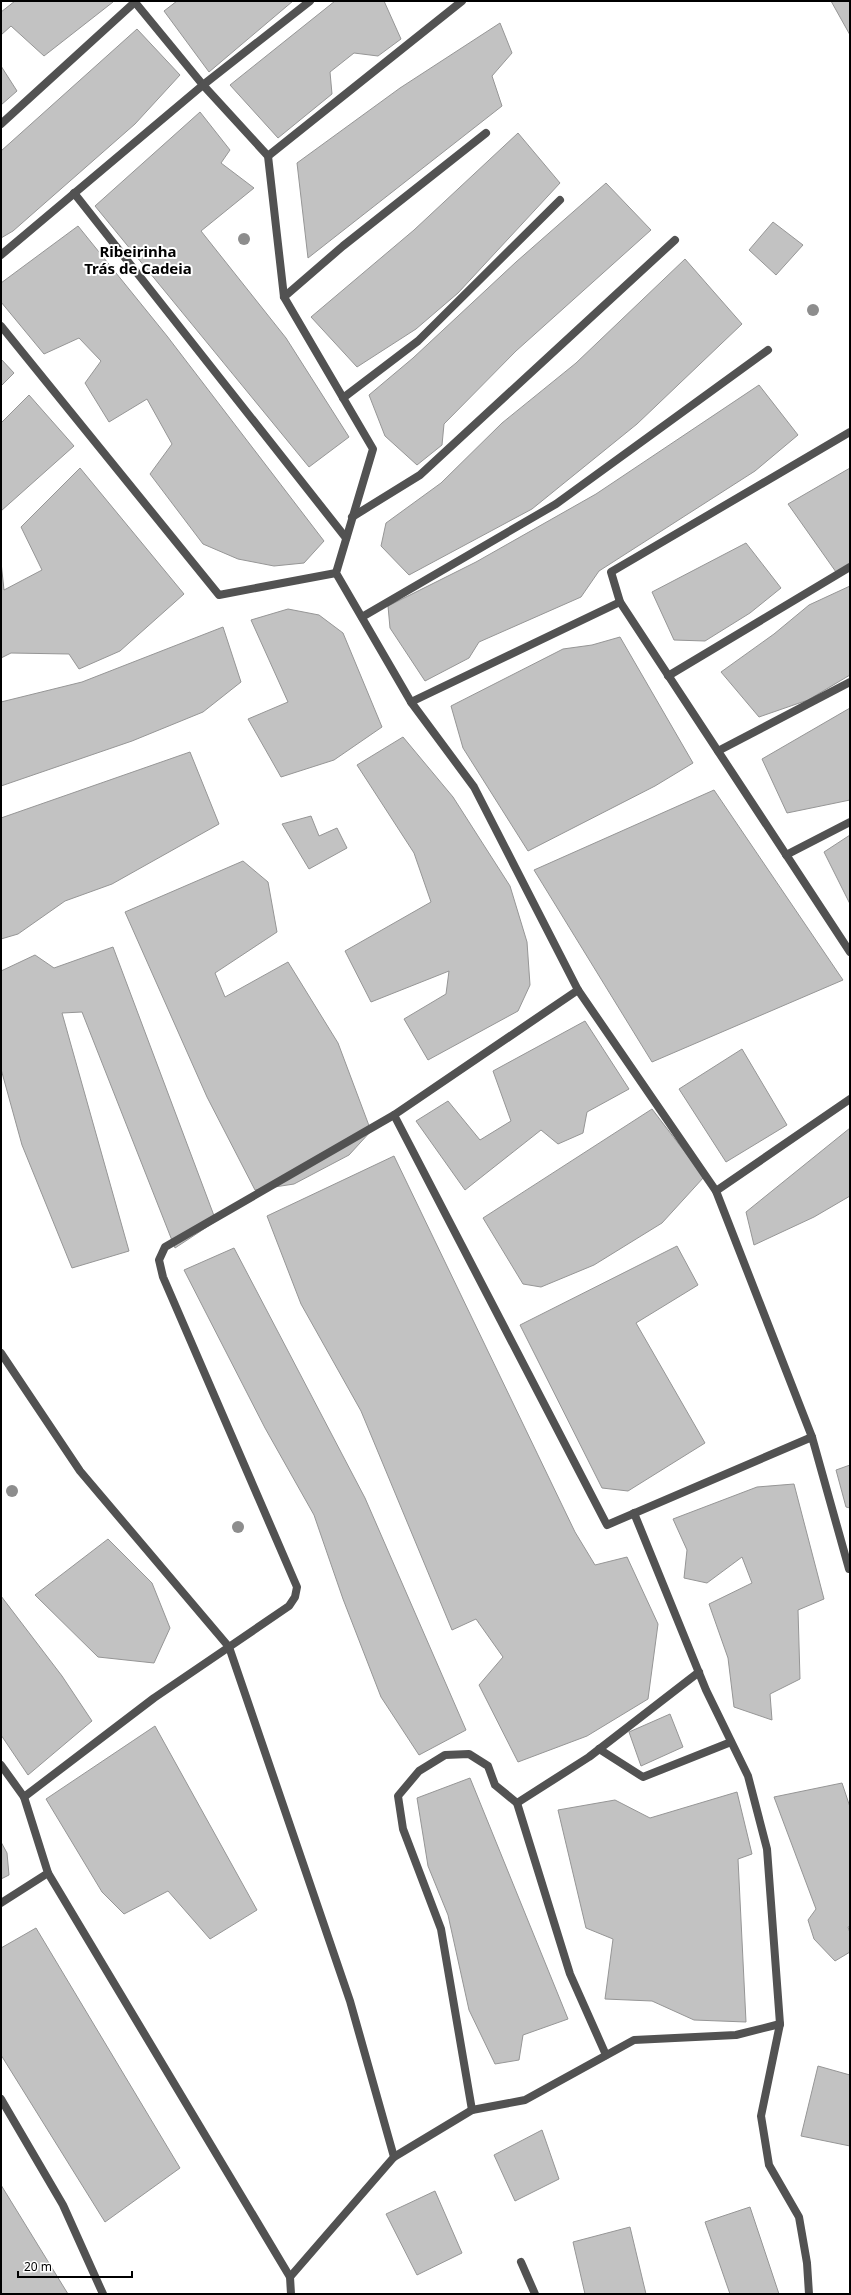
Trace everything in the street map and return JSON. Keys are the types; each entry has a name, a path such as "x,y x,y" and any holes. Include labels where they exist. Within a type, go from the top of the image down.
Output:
{"street":[{"path":"1,124 135,1 203,85 268,156 284,297 373,449 336,573 411,702 474,787 578,990 716,1191 812,1437 850,1569"},
{"path":"1,255 203,85 310,1"},
{"path":"268,156 462,1"},
{"path":"284,297 343,246 486,133"},
{"path":"74,193 346,538"},
{"path":"343,398 418,342 560,200"},
{"path":"352,518 420,475 675,240"},
{"path":"1,326 219,595 336,573"},
{"path":"362,617 556,504 768,350"},
{"path":"850,432 611,572 620,602 850,952"},
{"path":"668,676 850,567"},
{"path":"411,702 620,602"},
{"path":"718,751 850,682"},
{"path":"786,855 850,822"},
{"path":"24,1797 154,1698 289,1606 295,1597 297,1587 162,1277 159,1260 165,1247 394,1115 578,990"},
{"path":"716,1191 850,1099"},
{"path":"394,1115 607,1525 812,1437"},
{"path":"1,1353 80,1470 229,1647 350,2001 394,2157"},
{"path":"634,1513 699,1672 748,1776 767,1849 780,2024 761,2116 769,2165 798,2217 807,2263 809,2294"},
{"path":"518,1803 599,1749 699,1672"},
{"path":"599,1749 643,1777 731,1742"},
{"path":"472,2110 441,1929 403,1829 398,1796 419,1771 445,1755 469,1754 488,1766 495,1785 518,1803 570,1974 606,2055"},
{"path":"1,1764 24,1797 48,1873 290,2277 291,2294"},
{"path":"1,1903 48,1873"},
{"path":"290,2277 394,2157 472,2110 525,2100 634,2040 736,2035 780,2024"},
{"path":"1,2100 63,2205 103,2294"},
{"path":"521,2262 535,2294"}],"building":[{"path":"15,1 113,2 44,56 11,26 1,35 1,12"},
{"path":"177,1 293,1 209,72 164,11"},
{"path":"335,1 384,1 401,39 378,56 354,53 330,72 332,94 278,138 230,85"},
{"path":"831,1 850,1 850,35"},
{"path":"500,23 512,53 492,76 502,106 308,258 297,163 400,88"},
{"path":"137,29 180,75 135,124 13,231 1,238 1,151"},
{"path":"1,66 17,91 1,105"},
{"path":"200,112 230,150 221,163 254,188 201,231 286,338 349,437 309,467 95,206"},
{"path":"518,133 560,183 458,293 416,329 357,367 311,317 414,230"},
{"path":"606,183 651,230 516,351 444,424 442,445 417,465 385,436 369,395 413,358 516,262"},
{"path":"773,222 803,245 776,275 749,250"},
{"path":"78,226 167,336 324,541 304,563 274,566 238,559 203,544 150,474 172,444 147,399 109,422 85,383 101,361 79,338 44,354 1,302 1,283"},
{"path":"685,259 742,324 637,424 532,509 409,575 381,546 386,523 441,483 502,423 576,363"},
{"path":"1,359 14,373 1,386"},
{"path":"759,385 798,435 755,471 599,571 581,597 479,642 469,658 425,681 390,628 388,606 476,562 596,494"},
{"path":"29,395 74,446 1,511 1,423"},
{"path":"80,468 184,594 120,651 79,669 69,654 11,653 1,658 1,562 4,590 42,570 21,527"},
{"path":"850,468 850,564 836,572 788,504"},
{"path":"746,543 781,588 750,613 705,641 674,640 652,592"},
{"path":"850,586 850,675 808,700 759,717 721,672 774,634 809,605"},
{"path":"288,609 319,615 343,633 382,727 334,760 281,777 248,719 288,702 251,620"},
{"path":"223,627 241,682 203,712 132,741 1,786 1,702 82,682"},
{"path":"620,637 693,763 655,786 528,851 463,748 451,706 563,649 592,645"},
{"path":"850,708 850,800 787,813 762,759"},
{"path":"403,737 453,797 510,886 527,942 530,985 518,1011 428,1060 404,1019 446,994 449,971 371,1002 345,951 431,902 414,853 357,765"},
{"path":"190,752 219,824 112,884 65,901 18,934 1,939 1,818"},
{"path":"714,790 843,980 652,1062 534,870"},
{"path":"311,816 319,836 337,828 347,848 309,869 282,824"},
{"path":"850,835 850,904 824,852"},
{"path":"243,861 268,882 277,932 215,973 225,997 288,962 338,1043 371,1131 349,1155 294,1184 255,1190 207,1097 125,912"},
{"path":"113,947 216,1221 175,1248 82,1012 62,1013 129,1251 72,1268 22,1145 1,1069 1,971 35,955 54,968"},
{"path":"585,1021 629,1089 587,1112 583,1133 558,1144 541,1130 465,1190 416,1121 448,1101 480,1140 511,1121 493,1071"},
{"path":"742,1049 787,1125 726,1162 679,1089"},
{"path":"652,1109 704,1177 662,1223 594,1265 541,1287 523,1284 483,1218"},
{"path":"850,1128 850,1196 814,1217 754,1245 746,1212"},
{"path":"394,1156 575,1532 595,1565 627,1557 658,1624 648,1699 587,1736 518,1762 479,1685 503,1657 476,1619 452,1630 361,1411 301,1304 267,1216"},
{"path":"677,1246 698,1285 636,1323 705,1443 628,1491 602,1488 520,1325"},
{"path":"234,1248 365,1498 466,1730 419,1755 381,1697 343,1599 314,1515 265,1428 184,1270"},
{"path":"850,1465 850,1508 846,1507 836,1470"},
{"path":"794,1484 824,1599 798,1610 800,1679 770,1694 772,1720 734,1707 728,1658 709,1604 752,1583 742,1557 707,1583 684,1578 687,1550 673,1519 757,1487"},
{"path":"108,1539 152,1583 170,1628 154,1663 98,1657 35,1595"},
{"path":"1,1596 62,1676 92,1721 28,1775 1,1735"},
{"path":"670,1714 683,1747 641,1766 629,1732"},
{"path":"155,1726 257,1910 210,1939 168,1891 124,1914 102,1892 46,1799"},
{"path":"470,1778 568,2019 523,2035 519,2060 495,2064 469,2010 448,1915 428,1866 417,1798"},
{"path":"842,1783 850,1807 850,1926 848,1927 850,1933 850,1952 835,1961 814,1939 808,1920 816,1909 774,1797"},
{"path":"737,1792 752,1854 738,1859 746,2022 694,2020 652,2001 605,1999 613,1939 586,1928 558,1810 615,1800 650,1818"},
{"path":"1,1842 7,1853 9,1875 1,1879"},
{"path":"36,1928 180,2168 105,2222 1,2055 1,1948"},
{"path":"818,2066 850,2075 850,2146 801,2136"},
{"path":"542,2130 559,2179 515,2201 494,2155"},
{"path":"1,2185 68,2294 1,2294"},
{"path":"435,2191 462,2253 417,2275 386,2214"},
{"path":"750,2207 779,2294 730,2294 705,2222"},
{"path":"630,2227 646,2294 585,2294 573,2242"}],"district":[{"name":"Ribeirinha Trás de Cadeia","path":"138,260"}]}
